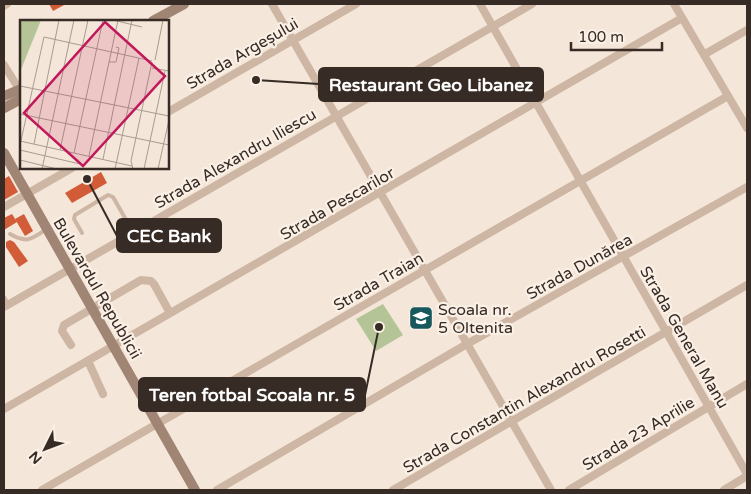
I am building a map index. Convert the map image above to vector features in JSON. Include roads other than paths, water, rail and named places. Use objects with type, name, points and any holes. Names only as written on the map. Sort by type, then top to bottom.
[{"type":"street","points":[[155,20],[184,4]]},
{"type":"street","points":[[272,4],[550,490]]},
{"type":"street","name":"Strada Argeșului","points":[[169,111],[356,4]]},
{"type":"street","name":"Strada General Manu","points":[[480,4],[747,475]]},
{"type":"street","name":"Strada Alexandru Iliescu","points":[[6,306],[532,4]]},
{"type":"street","points":[[674,4],[747,128]]},
{"type":"street","name":"Strada Pescarilor","points":[[4,409],[381,194],[682,18]]},
{"type":"street","points":[[705,54],[747,30]]},
{"type":"street","points":[[4,65],[20,92]]},
{"type":"street","points":[[4,96],[20,92]]},
{"type":"street","points":[[4,108],[20,92]]},
{"type":"street","name":"Strada Traian","points":[[42,490],[728,96]]},
{"type":"street","name":"Bulevardul Republicii","points":[[4,153],[195,490]]},
{"type":"street","points":[[4,207],[70,169]]},
{"type":"street","name":"Strada Dunărea","points":[[217,490],[467,344],[747,187]]},
{"type":"street","points":[[71,345],[62,328],[92,309],[146,280],[154,284],[170,314]]},
{"type":"street","name":"Strada Constantin Alexandru Rosetti","points":[[393,490],[747,285]]},
{"type":"street","points":[[88,361],[103,394]]},
{"type":"street","name":"Strada 23 Aprilie","points":[[569,490],[747,384]]},
{"type":"street","points":[[724,490],[747,475]]},
{"type":"lane","points":[[82,233],[74,219],[75,215],[108,196],[113,197],[133,232]]},
{"type":"lane","points":[[10,234],[21,240],[29,240],[47,229]]},
{"type":"lane","points":[[4,297],[6,306]]},
{"type":"place","name":"Restaurant Geo Libanez","points":[[256,80]]},
{"type":"place","name":"CEC Bank","points":[[87,179]]},
{"type":"place","name":"Scoala nr. 5 Oltenita","points":[[421,318]]},
{"type":"place","name":"Teren fotbal Scoala nr. 5","points":[[379,327]]}]
